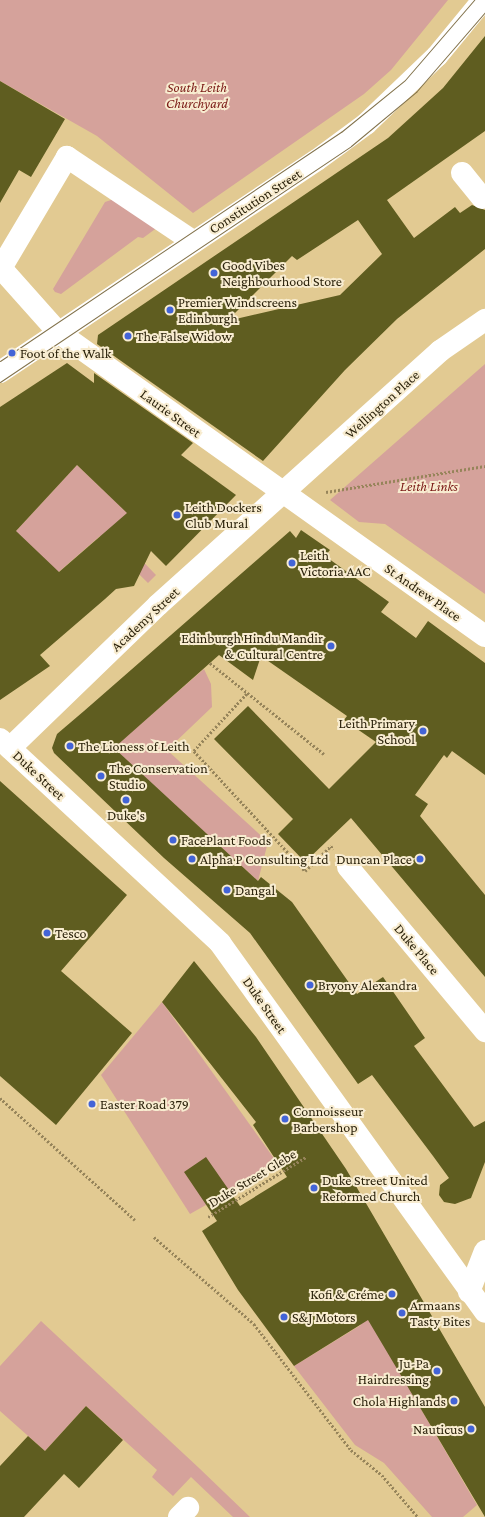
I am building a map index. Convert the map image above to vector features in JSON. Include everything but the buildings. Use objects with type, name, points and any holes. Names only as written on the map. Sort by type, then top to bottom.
[{"type":"street","name":"Constitution Street","points":[[0,372],[194,242],[366,124],[409,86],[483,0]]},
{"type":"street","name":"Laurie Street","points":[[194,242],[67,157],[1,268],[58,332],[286,495]]},
{"type":"street","points":[[462,173],[482,198]]},
{"type":"street","name":"Wellington Place","points":[[286,495],[440,351],[485,320]]},
{"type":"street","name":"St Andrew Place","points":[[286,495],[485,636]]},
{"type":"street","name":"Academy Street","points":[[5,743],[158,605],[286,495]]},
{"type":"street","name":"Duke Street","points":[[5,743],[220,943],[469,1292],[485,1312]]},
{"type":"street","name":"Duke Place","points":[[348,867],[485,1031]]},
{"type":"street","points":[[469,1292],[485,1251]]},
{"type":"path","points":[[286,495],[485,466]]},
{"type":"path","points":[[210,663],[324,754]]},
{"type":"path","points":[[248,694],[194,751],[305,871],[330,846],[348,867]]},
{"type":"path","points":[[0,1098],[135,1220]]},
{"type":"path","name":"Duke Street Glebe","points":[[208,1217],[306,1157]]},
{"type":"path","points":[[154,1237],[254,1324],[351,1450],[382,1475],[418,1517]]},
{"type":"green space","name":"South Leith Churchyard","points":[[0,0],[448,0],[391,70],[364,94],[193,213],[97,136],[0,81]]},
{"type":"green space","points":[[114,199],[158,227],[143,238],[138,237],[61,294],[55,292],[53,289],[105,202]]},
{"type":"green space","name":"Leith Links","points":[[485,364],[485,594],[385,524],[359,522],[330,500]]},
{"type":"green space","points":[[77,465],[141,526],[125,543],[156,575],[148,583],[100,536],[0,623],[0,587],[16,531]]},
{"type":"green space","points":[[204,669],[211,684],[212,707],[167,750],[268,842],[258,881],[113,748]]},
{"type":"green space","points":[[162,1002],[278,1164],[190,1214],[101,1075]]},
{"type":"green space","points":[[343,1296],[369,1320],[477,1505],[463,1517],[432,1517],[384,1463],[355,1445],[294,1366],[361,1325]]},
{"type":"green space","points":[[41,1321],[250,1517],[233,1517],[191,1477],[173,1496],[152,1477],[157,1470],[86,1406],[45,1451],[0,1411],[0,1366]]},
{"type":"tram line","points":[[0,361],[341,132],[405,80],[474,0]]},
{"type":"tram line","points":[[0,382],[351,146],[416,92],[485,12]]},
{"type":"place","name":"Good Vibes Neighbourhood Store","points":[[214,273]]},
{"type":"place","name":"Premier Windscreens Edinburgh","points":[[170,310]]},
{"type":"place","name":"The False Widow","points":[[128,336]]},
{"type":"place","name":"Foot of the Walk","points":[[12,353]]},
{"type":"place","name":"Leith Dockers Club Mural","points":[[177,515]]},
{"type":"place","name":"Leith Victoria AAC","points":[[292,563]]},
{"type":"place","name":"Edinburgh Hindu Mandir & Cultural Centre","points":[[331,646]]},
{"type":"place","name":"Leith Primary School","points":[[423,731]]},
{"type":"place","name":"The Lioness of Leith","points":[[70,746]]},
{"type":"place","name":"The Conservation Studio","points":[[101,776]]},
{"type":"place","name":"Duke's","points":[[126,800]]},
{"type":"place","name":"FacePlant Foods","points":[[173,840]]},
{"type":"place","name":"Alpha P Consulting Ltd","points":[[192,859]]},
{"type":"place","name":"Duncan Place","points":[[420,859]]},
{"type":"place","name":"Dangal","points":[[227,890]]},
{"type":"place","name":"Tesco","points":[[47,933]]},
{"type":"place","name":"Bryony Alexandra","points":[[310,985]]},
{"type":"place","name":"Easter Road 379","points":[[92,1104]]},
{"type":"place","name":"Connoisseur Barbershop","points":[[285,1119]]},
{"type":"place","name":"Duke Street United Reformed Church","points":[[314,1188]]},
{"type":"place","name":"Kofi & Créme","points":[[392,1294]]},
{"type":"place","name":"Armaans Tasty Bites","points":[[402,1313]]},
{"type":"place","name":"S&J Motors","points":[[284,1317]]},
{"type":"place","name":"Ju-Pa Hairdressing","points":[[437,1371]]},
{"type":"place","name":"Chola Highlands","points":[[454,1401]]},
{"type":"place","name":"Nauticus","points":[[471,1429]]}]
